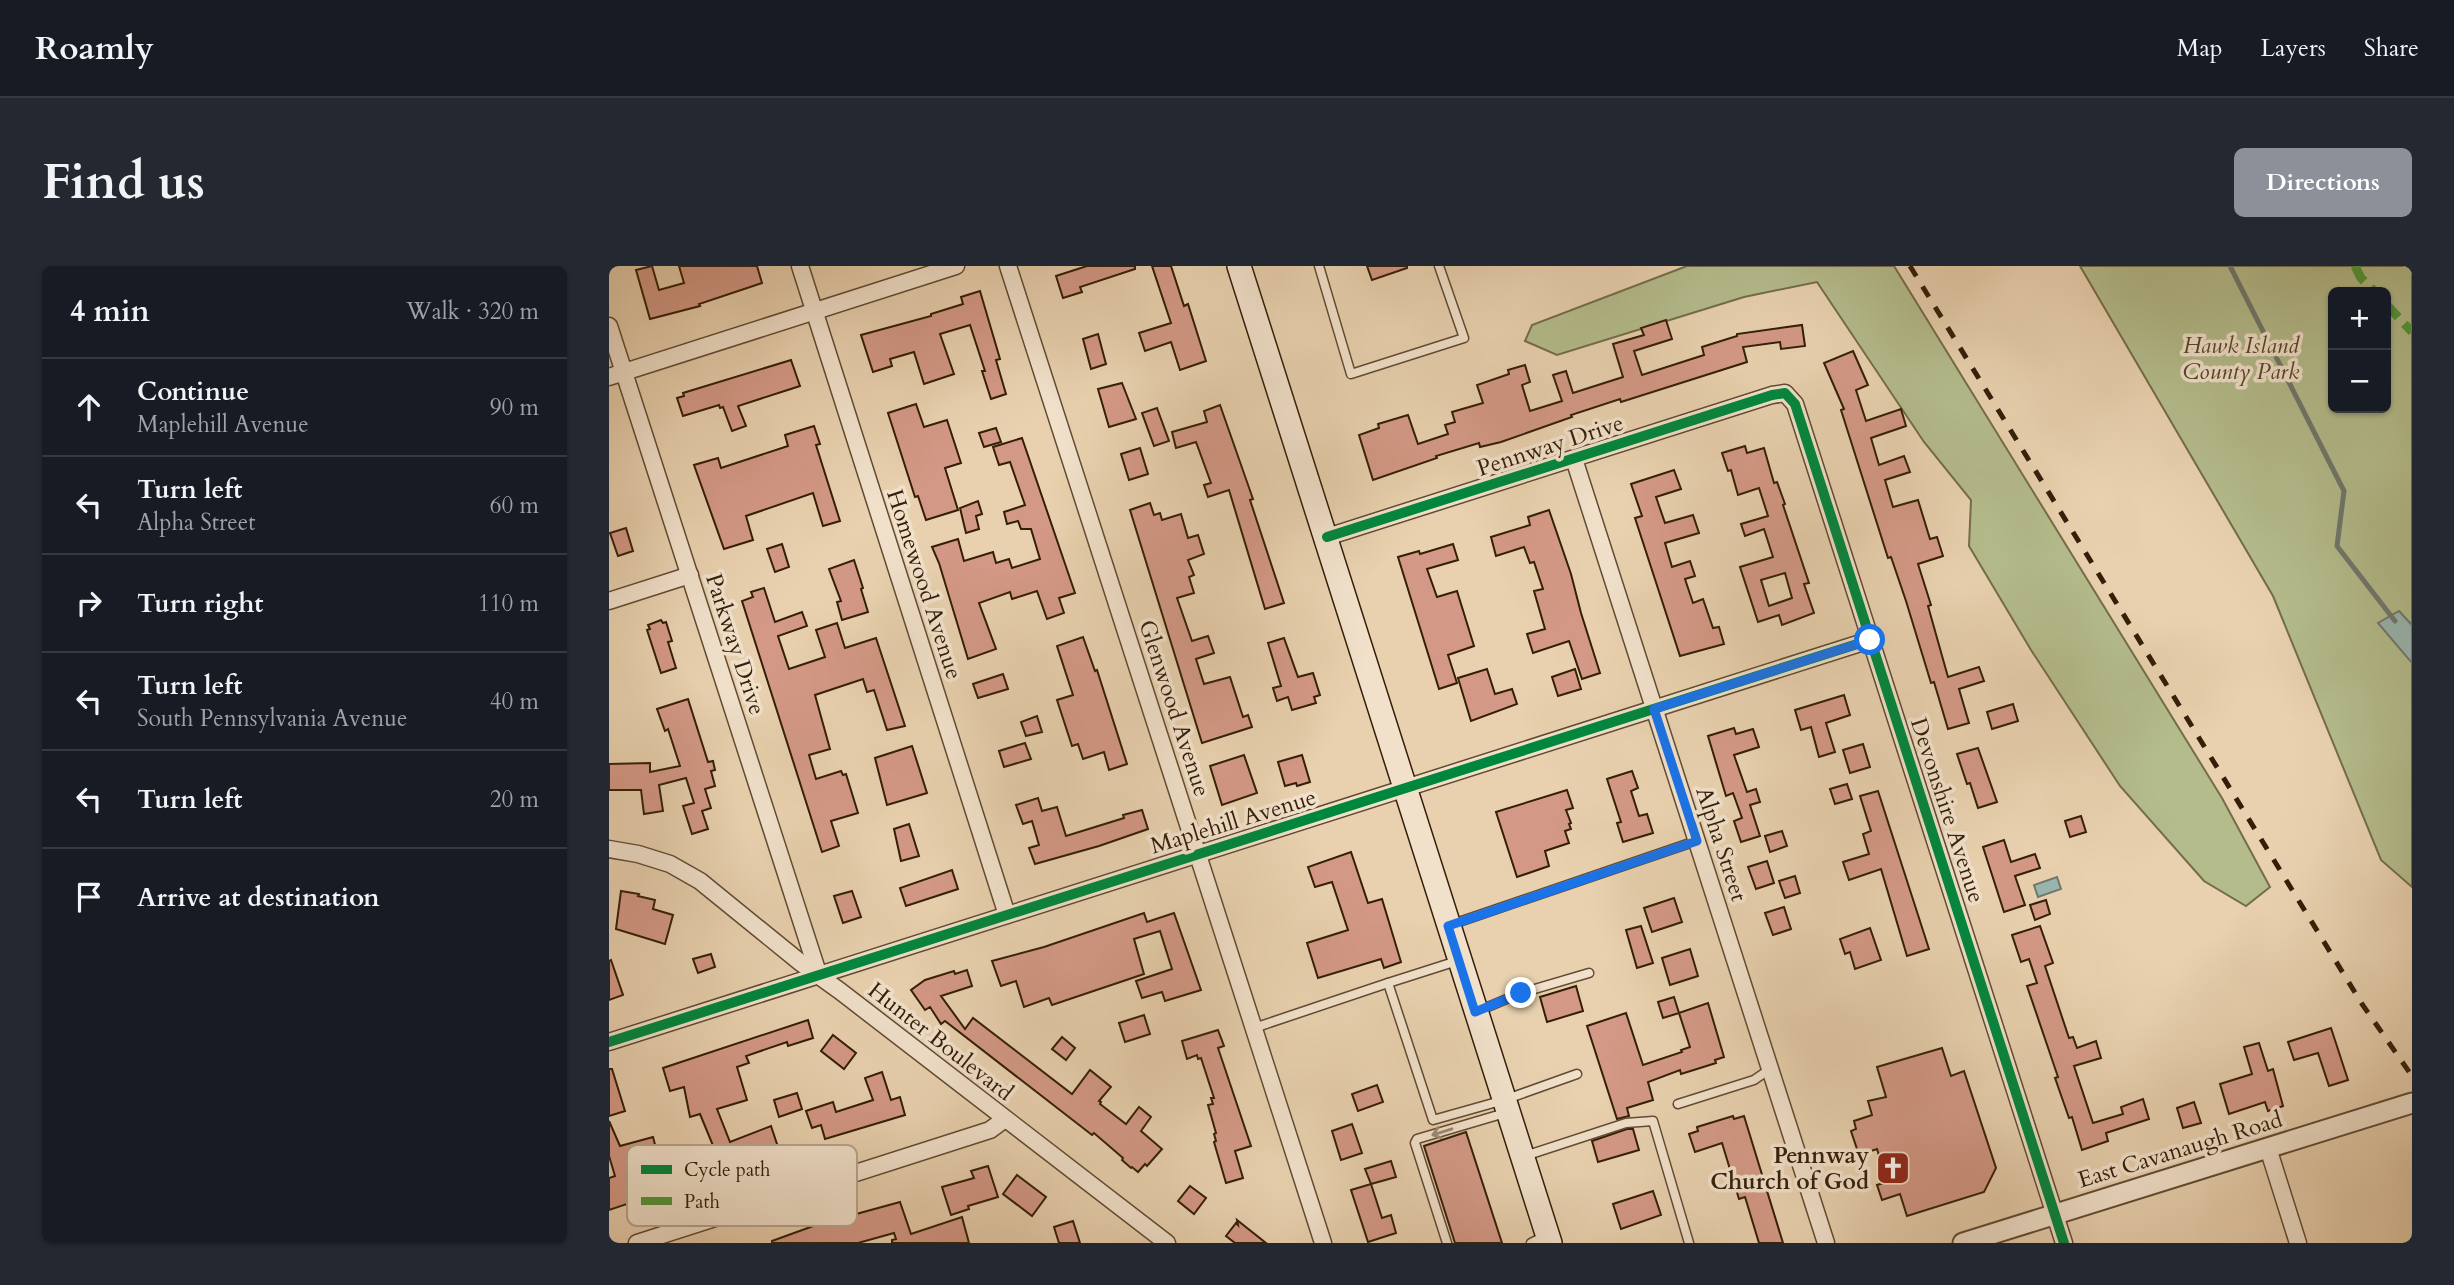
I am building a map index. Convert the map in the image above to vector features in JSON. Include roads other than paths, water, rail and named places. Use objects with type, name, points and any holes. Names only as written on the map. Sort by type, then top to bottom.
[{"type":"main road","points":[[1239,266],[1522,1156],[1543,1240]]},
{"type":"street","name":"Homewood Avenue","points":[[800,266],[1007,915]]},
{"type":"street","points":[[617,374],[956,266]]},
{"type":"street","name":"Glenwood Avenue","points":[[1008,266],[1323,1243]]},
{"type":"street","name":"Parkway Drive","points":[[609,326],[617,374],[690,575],[819,976]]},
{"type":"street","name":"Pennway Drive","points":[[1327,537],[1785,393]]},
{"type":"street","name":"Devonshire Avenue","points":[[1785,393],[1795,404],[2064,1243]]},
{"type":"street","name":"Alpha Street","points":[[1574,459],[1826,1243]]},
{"type":"street","points":[[609,601],[690,575]]},
{"type":"street","name":"Maplehill Avenue","points":[[609,1042],[1870,640]]},
{"type":"street","name":"Hunter Boulevard","points":[[609,849],[670,864],[700,881],[819,976],[1167,1243]]},
{"type":"street","name":"East Cavanaugh Road","points":[[1963,1243],[2412,1102]]},
{"type":"street","points":[[857,1173],[990,1130],[1005,1119]]},
{"type":"street","points":[[2268,1148],[2298,1243]]},
{"type":"street","points":[[637,1243],[690,1226]]},
{"type":"lane","points":[[1319,266],[1351,374],[1464,338],[1439,266]]},
{"type":"lane","points":[[1448,926],[1697,841]]},
{"type":"lane","points":[[1254,1028],[1459,961]]},
{"type":"lane","points":[[1475,1012],[1521,993],[1588,973]]},
{"type":"lane","points":[[1388,983],[1433,1120],[1506,1106]]},
{"type":"lane","points":[[1678,1104],[1754,1080],[1770,1069]]},
{"type":"lane","points":[[1447,1243],[1415,1143],[1417,1139],[1506,1106],[1577,1074]]},
{"type":"lane","points":[[1522,1156],[1626,1123],[1653,1121],[1689,1243]]},
{"type":"water","points":[[2399,611],[2412,625],[2412,663],[2378,623]]},
{"type":"water","points":[[2057,877],[2061,889],[2038,897],[2034,885]]},
{"type":"waterway","points":[[2230,266],[2344,491],[2337,546],[2395,621]]},
{"type":"railway","points":[[1910,266],[2362,1004],[2412,1076]]},
{"type":"place","name":"Pennway Church of God","points":[[1893,1168]]},
{"type":"park label","name":"Hawk Island County Park","points":[[2241,358]]}]
